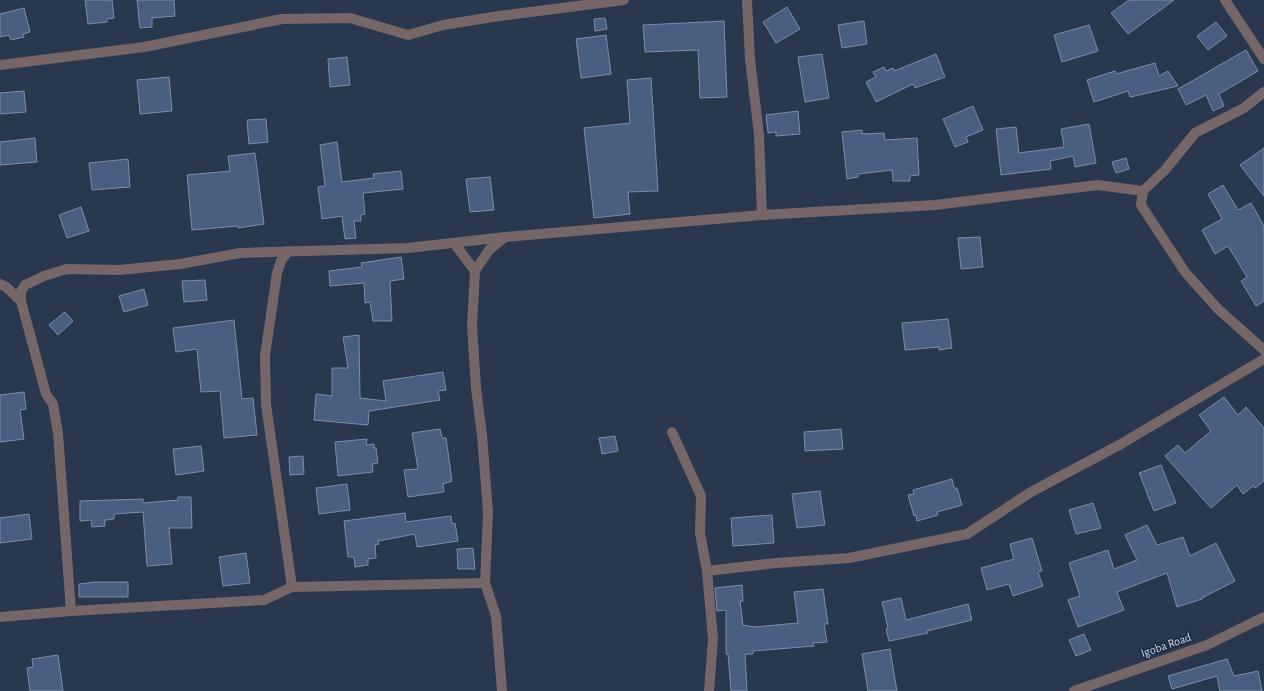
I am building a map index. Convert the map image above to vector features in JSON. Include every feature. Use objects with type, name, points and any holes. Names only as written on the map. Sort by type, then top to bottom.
[{"type":"street","points":[[0,65],[144,47],[282,19],[350,18],[408,35],[443,25],[499,16],[624,0]]},
{"type":"street","points":[[747,0],[750,59],[759,135],[762,215]]},
{"type":"street","points":[[1225,0],[1264,59]]},
{"type":"street","points":[[1264,92],[1244,108],[1195,133],[1165,170],[1143,191],[1141,205],[1185,272],[1218,309],[1264,350]]},
{"type":"street","points":[[71,611],[58,433],[53,404],[46,394],[21,300],[21,291],[25,286],[44,276],[67,269],[119,270],[167,266],[240,253],[288,250],[408,248],[505,237],[762,215],[935,205],[1098,185],[1143,191]]},
{"type":"street","points":[[502,691],[496,616],[486,583],[488,512],[482,435],[476,388],[472,326],[475,271],[489,250],[505,237]]},
{"type":"street","points":[[454,243],[475,271]]},
{"type":"street","points":[[288,250],[281,261],[278,274],[264,356],[266,404],[292,587]]},
{"type":"street","points":[[0,284],[6,287],[21,300]]},
{"type":"street","points":[[707,571],[776,563],[849,558],[967,534],[1031,492],[1121,444],[1264,359]]},
{"type":"street","points":[[672,432],[701,496],[700,533],[707,571],[713,639],[709,691]]},
{"type":"street","points":[[0,617],[71,611],[264,600],[292,587],[486,583]]},
{"type":"street","name":"Igoba Road","points":[[1074,691],[1207,645],[1264,617]]},
{"type":"building","points":[[85,0],[112,0],[114,18],[107,19],[107,22],[88,24]]},
{"type":"building","points":[[137,0],[174,0],[175,16],[152,18],[152,27],[140,28]]},
{"type":"building","points":[[1129,0],[1174,0],[1128,34],[1111,13]]},
{"type":"building","points":[[787,7],[800,29],[776,43],[763,22]]},
{"type":"building","points":[[24,8],[30,32],[23,34],[24,37],[11,40],[9,35],[0,37],[0,14]]},
{"type":"building","points":[[605,18],[607,29],[595,31],[594,19]]},
{"type":"building","points":[[724,21],[727,97],[700,98],[698,50],[645,52],[643,25]]},
{"type":"building","points":[[864,21],[867,44],[842,48],[838,25]]},
{"type":"building","points":[[1216,22],[1227,36],[1208,50],[1197,36]]},
{"type":"building","points":[[1089,25],[1098,51],[1062,62],[1054,35]]},
{"type":"building","points":[[606,35],[611,74],[581,78],[576,39]]},
{"type":"building","points":[[1246,50],[1258,71],[1219,94],[1224,106],[1213,111],[1206,95],[1186,105],[1178,89]]},
{"type":"building","points":[[822,54],[829,98],[805,102],[798,57]]},
{"type":"building","points":[[936,54],[945,77],[915,88],[913,84],[876,102],[866,82],[876,77],[873,72],[884,67],[886,71],[893,68],[894,71]]},
{"type":"building","points":[[347,57],[350,85],[330,87],[328,59]]},
{"type":"building","points":[[1155,63],[1159,76],[1168,71],[1178,86],[1130,97],[1128,91],[1094,102],[1087,80],[1115,71],[1116,74]]},
{"type":"building","points":[[169,77],[172,111],[140,114],[137,80]]},
{"type":"building","points":[[651,78],[658,191],[628,192],[630,214],[594,218],[584,128],[630,123],[627,80]]},
{"type":"building","points":[[24,91],[26,112],[0,114],[0,93]]},
{"type":"building","points":[[973,106],[983,130],[966,137],[968,142],[955,147],[943,119]]},
{"type":"building","points":[[798,111],[800,134],[776,136],[776,132],[768,133],[766,115]]},
{"type":"building","points":[[266,119],[268,142],[249,144],[247,120]]},
{"type":"building","points":[[1089,124],[1096,163],[1075,167],[1073,156],[1050,161],[1051,169],[1001,175],[996,129],[1016,127],[1019,153],[1064,147],[1061,129]]},
{"type":"building","points":[[862,130],[862,134],[884,133],[885,140],[917,138],[919,175],[910,176],[910,181],[893,181],[892,170],[858,174],[858,177],[847,179],[842,132]]},
{"type":"building","points":[[35,138],[37,162],[0,165],[0,142]]},
{"type":"building","points":[[337,142],[342,182],[374,178],[373,174],[401,171],[403,189],[363,193],[365,214],[361,215],[361,221],[354,221],[356,238],[345,239],[342,216],[322,219],[318,187],[325,186],[320,145]]},
{"type":"building","points":[[1264,148],[1264,196],[1240,165]]},
{"type":"building","points":[[255,153],[264,224],[238,228],[238,226],[192,230],[187,175],[230,171],[228,156]]},
{"type":"building","points":[[1126,158],[1129,169],[1116,173],[1112,162]]},
{"type":"building","points":[[128,159],[130,187],[92,190],[89,163]]},
{"type":"building","points":[[490,177],[494,210],[470,212],[466,179]]},
{"type":"building","points":[[1223,185],[1238,210],[1251,203],[1264,226],[1264,301],[1256,306],[1241,281],[1247,277],[1228,246],[1215,254],[1202,230],[1222,219],[1208,194]]},
{"type":"building","points":[[81,207],[89,231],[67,238],[59,215]]},
{"type":"building","points":[[980,237],[983,267],[961,269],[958,238]]},
{"type":"building","points":[[401,257],[404,279],[390,281],[392,321],[373,321],[370,302],[365,303],[364,283],[330,286],[329,271],[362,267],[361,263]]},
{"type":"building","points":[[205,280],[207,300],[184,302],[182,281]]},
{"type":"building","points":[[144,289],[148,305],[124,312],[119,296]]},
{"type":"building","points":[[65,312],[73,321],[58,335],[49,325]]},
{"type":"building","points":[[948,319],[952,348],[939,350],[939,347],[905,350],[902,323]]},
{"type":"building","points":[[234,320],[242,399],[253,398],[257,435],[224,438],[220,391],[201,392],[197,349],[176,352],[173,328]]},
{"type":"building","points":[[359,335],[360,398],[386,401],[383,381],[443,372],[446,390],[438,391],[440,400],[369,411],[368,425],[314,420],[316,394],[332,396],[332,368],[348,368],[343,337]]},
{"type":"building","points":[[24,392],[26,409],[20,410],[24,439],[0,442],[0,395]]},
{"type":"building","points":[[1224,397],[1238,415],[1246,407],[1264,428],[1264,481],[1255,488],[1253,486],[1243,494],[1237,485],[1211,508],[1165,456],[1178,445],[1185,453],[1211,431],[1199,415]]},
{"type":"building","points":[[440,429],[442,438],[446,438],[452,481],[443,484],[444,492],[408,497],[404,470],[418,469],[412,433]]},
{"type":"building","points":[[841,429],[843,449],[805,451],[804,432]]},
{"type":"building","points":[[615,436],[618,451],[602,454],[599,438]]},
{"type":"building","points":[[367,439],[366,445],[374,444],[374,448],[376,448],[378,463],[372,464],[373,472],[338,476],[335,442]]},
{"type":"building","points":[[201,446],[204,471],[176,475],[173,449]]},
{"type":"building","points":[[303,456],[304,474],[290,475],[289,457]]},
{"type":"building","points":[[1161,465],[1176,503],[1154,511],[1139,473]]},
{"type":"building","points":[[952,479],[954,488],[957,488],[962,505],[937,512],[938,515],[917,521],[908,495],[914,494],[913,490]]},
{"type":"building","points":[[347,484],[350,510],[319,514],[316,488]]},
{"type":"building","points":[[820,491],[825,525],[797,528],[792,494]]},
{"type":"building","points":[[178,497],[191,497],[192,528],[169,528],[172,564],[147,566],[143,512],[114,514],[114,519],[105,520],[105,526],[92,527],[91,520],[80,521],[80,501],[143,499],[143,503],[178,500]]},
{"type":"building","points":[[1093,503],[1101,528],[1076,534],[1069,510]]},
{"type":"building","points":[[405,513],[406,522],[451,516],[452,524],[455,523],[458,541],[417,547],[415,534],[378,541],[379,544],[375,545],[376,558],[368,559],[368,565],[355,567],[354,557],[348,557],[344,521]]},
{"type":"building","points":[[29,514],[32,539],[0,543],[0,518]]},
{"type":"building","points":[[772,515],[774,543],[733,546],[731,518]]},
{"type":"building","points":[[1147,525],[1157,545],[1183,537],[1190,556],[1216,543],[1235,581],[1202,599],[1177,607],[1167,573],[1117,592],[1124,610],[1078,627],[1068,600],[1080,596],[1069,563],[1108,550],[1114,569],[1137,560],[1125,535]]},
{"type":"building","points":[[1032,538],[1042,571],[1038,572],[1043,586],[1013,596],[1009,584],[987,590],[981,568],[1014,559],[1010,544]]},
{"type":"building","points":[[473,548],[475,569],[458,569],[457,549]]},
{"type":"building","points":[[246,553],[250,583],[223,586],[219,557]]},
{"type":"building","points":[[95,582],[128,582],[128,597],[79,597],[79,584]]},
{"type":"building","points":[[742,585],[743,601],[740,601],[743,625],[754,627],[798,623],[794,592],[823,589],[828,624],[824,624],[827,642],[813,643],[814,646],[753,651],[753,654],[745,654],[747,691],[731,691],[728,654],[726,654],[726,610],[717,611],[715,588]]},
{"type":"building","points":[[901,598],[906,620],[968,604],[972,620],[927,631],[928,633],[889,641],[886,629],[888,628],[882,602]]},
{"type":"building","points":[[1084,634],[1091,650],[1076,656],[1069,640]]},
{"type":"building","points":[[890,649],[897,691],[868,691],[862,654]]},
{"type":"building","points":[[58,655],[63,691],[30,691],[27,668],[33,667],[32,659]]},
{"type":"building","points":[[1227,659],[1234,676],[1258,671],[1262,691],[1220,691],[1217,676],[1172,689],[1168,676]]}]
